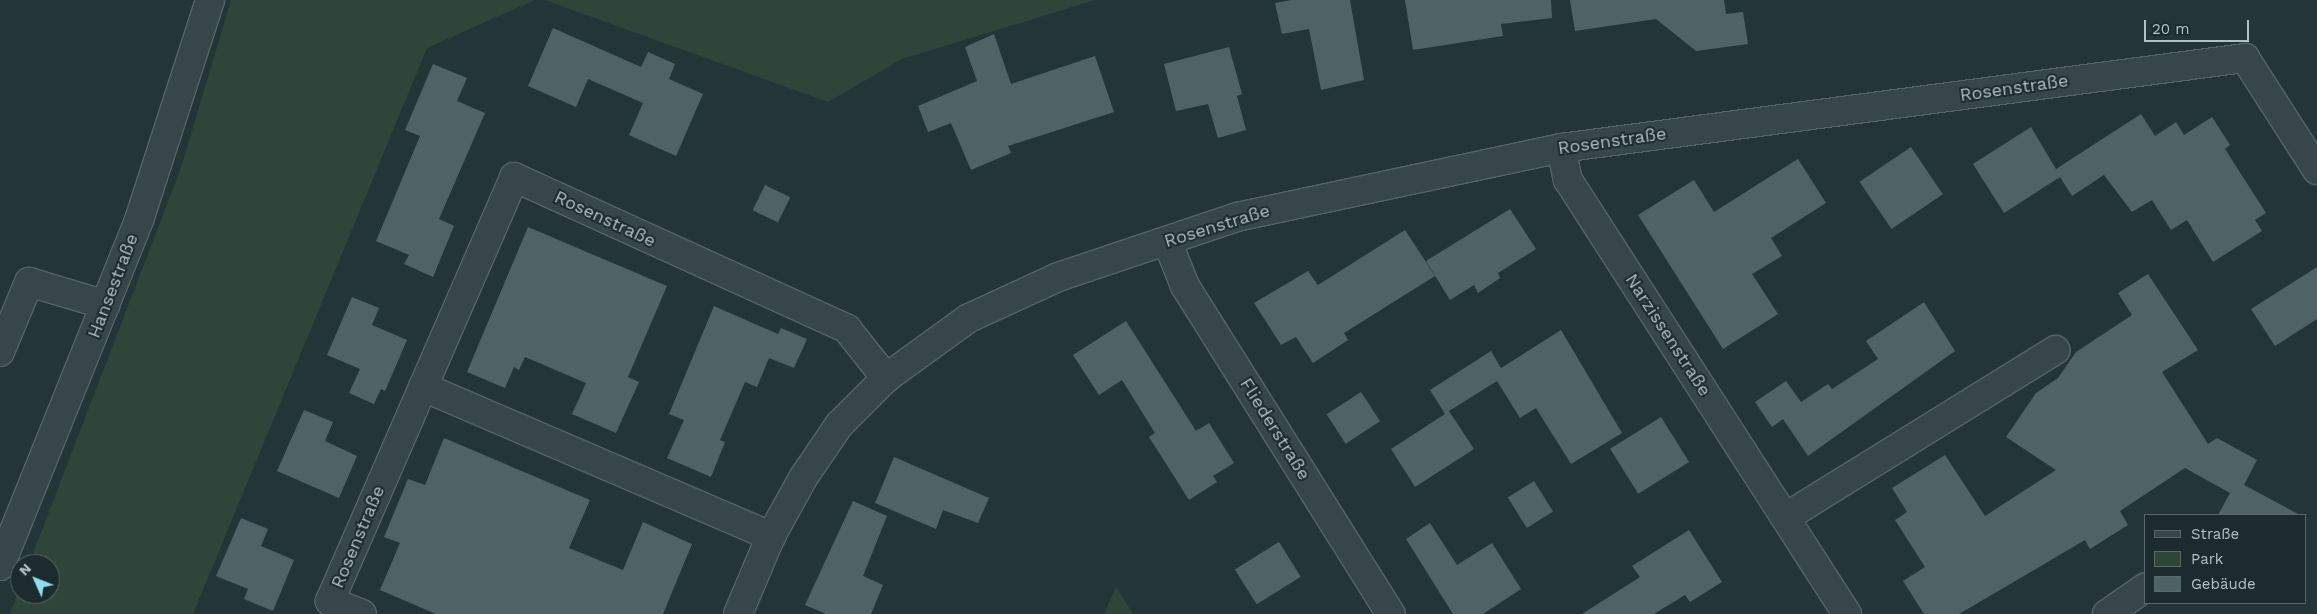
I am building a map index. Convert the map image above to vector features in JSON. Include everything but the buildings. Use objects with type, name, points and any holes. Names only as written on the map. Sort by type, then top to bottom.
[{"type":"street","name":"Hansestraße","points":[[0,566],[140,217],[210,0]]},
{"type":"street","name":"Rosenstraße","points":[[738,614],[771,536],[803,478],[839,425],[886,378],[969,318],[1058,277],[1237,217],[1560,148],[2245,58],[2317,170]]},
{"type":"street","name":"Narzissenstraße","points":[[1560,148],[1568,180],[1847,614]]},
{"type":"street","name":"Rosenstraße","points":[[362,614],[330,601],[514,177],[847,330],[886,378]]},
{"type":"street","name":"Fliederstraße","points":[[1167,241],[1185,286],[1391,614]]},
{"type":"street","points":[[0,352],[29,282],[106,305]]},
{"type":"street","points":[[1786,517],[2055,350]]},
{"type":"street","points":[[423,386],[771,536]]},
{"type":"street","points":[[2107,614],[2144,588]]},
{"type":"green space","points":[[231,0],[535,0],[427,48],[193,614],[10,614],[14,604],[60,604],[60,554],[33,554],[181,168]]},
{"type":"green space","points":[[545,0],[1095,0],[902,59],[828,102]]},
{"type":"green space","points":[[1116,587],[1133,614],[1104,614]]}]
